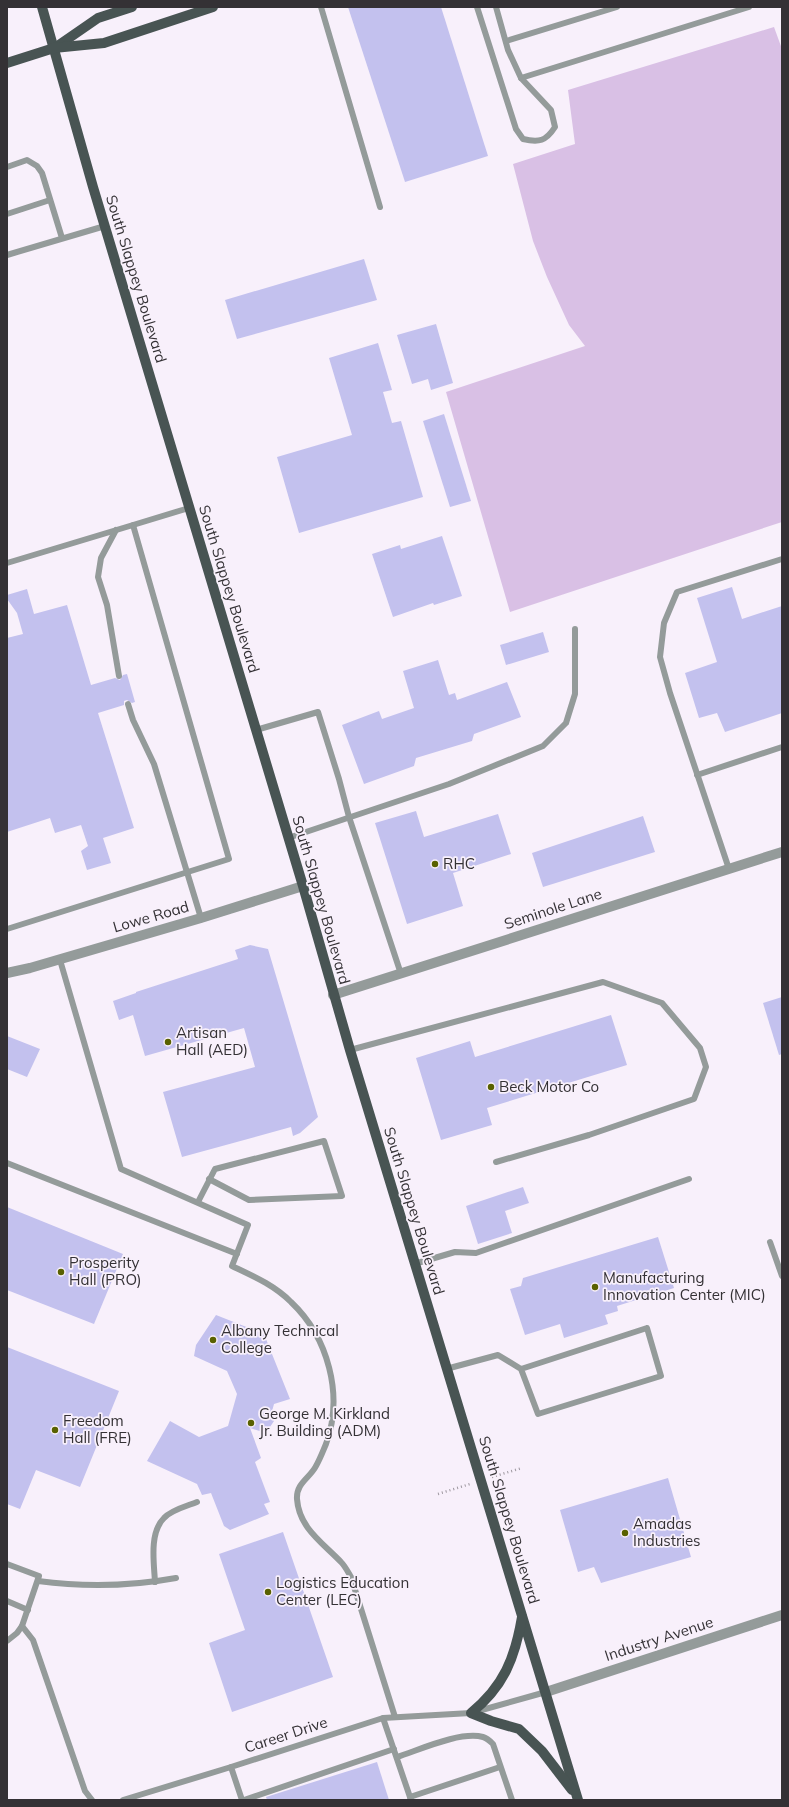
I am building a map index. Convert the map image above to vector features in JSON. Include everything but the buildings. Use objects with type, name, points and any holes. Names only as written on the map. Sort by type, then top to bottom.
[{"type":"main road","name":"South Slappey Boulevard","points":[[42,7],[105,226],[303,886],[350,1050],[577,1797]]},
{"type":"main road","points":[[54,48],[98,18],[132,7]]},
{"type":"main road","points":[[7,63],[54,48],[104,43],[213,7]]},
{"type":"main road","points":[[522,1615],[518,1641],[506,1672],[493,1692],[471,1713],[490,1721],[519,1729],[542,1751],[577,1797]]},
{"type":"street","name":"Seminole Lane","points":[[334,995],[782,852]]},
{"type":"street","name":"Lowe Road","points":[[7,973],[60,960],[303,886]]},
{"type":"street","name":"Industry Avenue","points":[[546,1692],[782,1615]]},
{"type":"lane","points":[[320,7],[380,207]]},
{"type":"lane","points":[[477,7],[516,128],[523,139],[535,142],[549,136],[556,127],[551,110],[521,78],[506,41],[496,7]]},
{"type":"lane","points":[[506,41],[617,7]]},
{"type":"lane","points":[[521,78],[749,7]]},
{"type":"lane","points":[[7,167],[27,160],[37,166],[42,173],[62,238]]},
{"type":"lane","points":[[7,214],[50,200]]},
{"type":"lane","points":[[7,255],[105,226]]},
{"type":"lane","points":[[7,563],[189,508]]},
{"type":"lane","points":[[7,929],[229,859],[133,525]]},
{"type":"lane","points":[[116,530],[101,558],[98,577],[107,605],[119,676]]},
{"type":"lane","points":[[729,869],[670,693],[660,657],[664,623],[677,592],[782,559]]},
{"type":"lane","points":[[288,838],[449,784],[543,746],[566,723],[575,694],[575,629]]},
{"type":"lane","points":[[128,704],[133,720],[154,764],[186,873],[201,918]]},
{"type":"lane","points":[[256,730],[318,712],[349,817],[401,974]]},
{"type":"lane","points":[[697,775],[782,747]]},
{"type":"lane","points":[[60,960],[121,1169],[248,1225],[232,1266],[269,1284],[292,1302],[320,1342],[329,1362],[333,1391],[332,1421],[326,1443],[316,1467],[299,1485],[297,1498],[305,1525],[342,1563],[351,1577],[395,1717]]},
{"type":"lane","points":[[350,1050],[603,982],[662,1003],[700,1048],[706,1067],[694,1099],[589,1135],[496,1162]]},
{"type":"lane","points":[[198,1202],[214,1169],[324,1141],[342,1196],[249,1200],[209,1180]]},
{"type":"lane","points":[[7,1163],[237,1254]]},
{"type":"lane","points":[[414,1264],[455,1252],[476,1253],[689,1179]]},
{"type":"lane","points":[[770,1242],[782,1276]]},
{"type":"lane","points":[[446,1369],[498,1355],[521,1369],[538,1414],[661,1376],[647,1328],[521,1369]]},
{"type":"lane","points":[[155,1582],[154,1550],[159,1524],[164,1518],[172,1513],[197,1502]]},
{"type":"lane","points":[[7,1564],[39,1576],[22,1626],[16,1634],[7,1641]]},
{"type":"lane","points":[[38,1581],[63,1585],[155,1582],[176,1578]]},
{"type":"lane","points":[[7,1601],[28,1610]]},
{"type":"lane","points":[[22,1626],[33,1640],[85,1791],[92,1800]]},
{"type":"lane","name":"Career Drive","points":[[243,1800],[231,1767],[383,1718],[471,1713],[546,1692]]},
{"type":"lane","points":[[383,1718],[410,1798],[500,1767]]},
{"type":"lane","points":[[397,1757],[460,1737],[481,1737],[488,1739],[493,1744],[512,1800]]},
{"type":"lane","points":[[243,1800],[394,1749]]},
{"type":"lane","points":[[124,1800],[231,1767]]},
{"type":"path","points":[[506,1473],[522,1468]]},
{"type":"path","points":[[438,1494],[456,1488]]},
{"type":"shaded area","points":[[774,27],[782,49],[782,522],[510,612],[446,392],[585,346],[569,325],[547,277],[533,241],[513,164],[575,144],[568,90]]},
{"type":"place","name":"RHC","points":[[435,864]]},
{"type":"place","name":"Artisan Hall (AED)","points":[[168,1042]]},
{"type":"place","name":"Beck Motor Co","points":[[491,1087]]},
{"type":"place","name":"Prosperity Hall (PRO)","points":[[61,1272]]},
{"type":"place","name":"Manufacturing Innovation Center (MIC)","points":[[595,1287]]},
{"type":"place","name":"Albany Technical College","points":[[213,1340]]},
{"type":"place","name":"George M. Kirkland Jr. Building (ADM)","points":[[251,1423]]},
{"type":"place","name":"Freedom Hall (FRE)","points":[[55,1430]]},
{"type":"place","name":"Amadas Industries","points":[[625,1533]]},
{"type":"place","name":"Logistics Education Center (LEC)","points":[[268,1592]]}]
